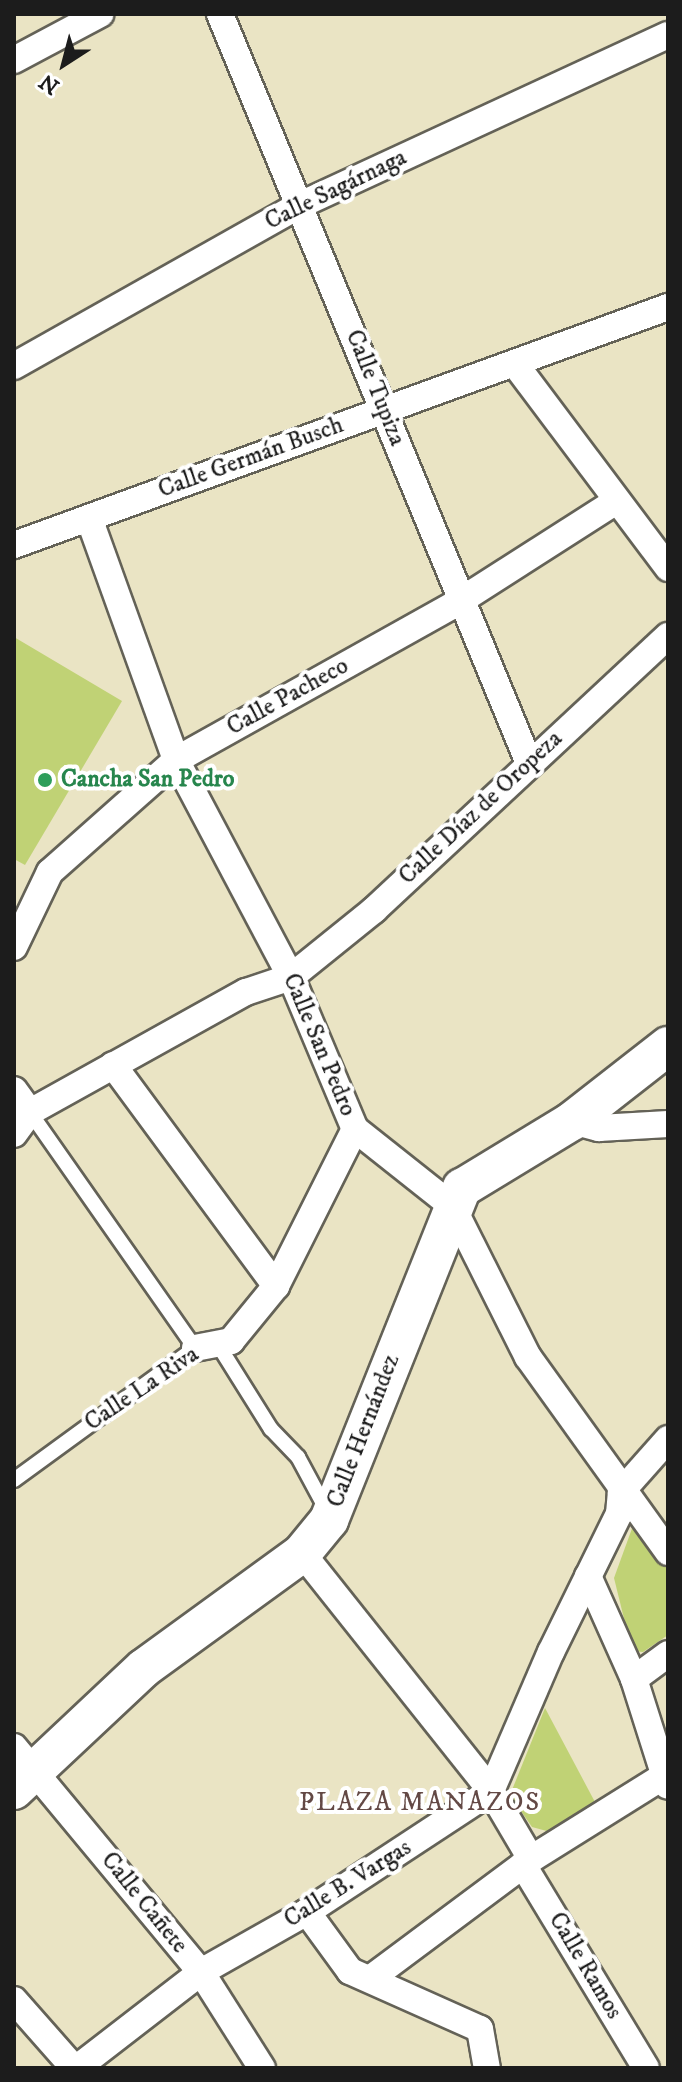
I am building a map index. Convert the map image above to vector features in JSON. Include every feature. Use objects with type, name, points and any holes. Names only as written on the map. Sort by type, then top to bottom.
[{"type":"main road","name":"Calle Hernández","points":[[21,1769],[144,1668],[302,1553],[329,1520],[452,1206],[462,1188],[572,1121],[668,1046]]},
{"type":"street","points":[[14,60],[100,14]]},
{"type":"street","name":"Calle Tupiza","points":[[220,14],[529,763]]},
{"type":"street","name":"Calle Sagárnaga","points":[[14,366],[300,205],[668,35]]},
{"type":"street","name":"Calle Germán Busch","points":[[14,545],[668,307]]},
{"type":"street","points":[[515,364],[615,502],[668,568]]},
{"type":"street","name":"Calle Pacheco","points":[[14,947],[50,872],[176,760],[460,601],[615,502]]},
{"type":"street","name":"Calle San Pedro","points":[[89,518],[176,760],[291,977],[355,1129],[452,1206],[528,1357],[621,1492],[668,1552]]},
{"type":"street","name":"Calle Díaz de Oropeza","points":[[291,977],[374,910],[668,636]]},
{"type":"street","points":[[14,1134],[30,1112],[246,992],[291,977]]},
{"type":"street","points":[[113,1065],[276,1286]]},
{"type":"street","points":[[14,1090],[30,1112]]},
{"type":"street","points":[[572,1121],[599,1128],[668,1124]]},
{"type":"street","name":"Calle La Riva","points":[[206,1346],[231,1341],[276,1286],[355,1129]]},
{"type":"street","points":[[491,1791],[619,1514],[621,1492],[668,1439]]},
{"type":"street","name":"Calle Ramos","points":[[302,1553],[491,1791],[527,1862],[646,2068]]},
{"type":"street","points":[[370,1979],[527,1862],[665,1782],[634,1679],[588,1576]]},
{"type":"street","points":[[634,1679],[668,1654]]},
{"type":"street","name":"Calle Cañete","points":[[21,1769],[201,1972],[262,2068]]},
{"type":"street","name":"Calle B. Vargas","points":[[75,2068],[201,1972],[307,1912],[491,1791]]},
{"type":"street","points":[[307,1912],[350,1971],[419,2006],[480,2029],[487,2068]]},
{"type":"street","points":[[14,2000],[75,2068]]},
{"type":"lane","points":[[30,1112],[206,1346],[271,1429],[298,1457],[322,1497],[329,1520]]},
{"type":"lane","name":"Calle La Riva","points":[[14,1480],[206,1346]]},
{"type":"green space","name":"Cancha San Pedro","points":[[14,637],[122,701],[25,865],[14,859]]},
{"type":"green space","points":[[634,1523],[668,1553],[668,1635],[643,1652],[632,1651],[614,1578]]},
{"type":"green space","points":[[545,1708],[596,1804],[554,1833],[532,1827],[510,1795]]},
{"type":"place","name":"Cancha San Pedro","points":[[45,780]]},
{"type":"district","name":"PLAZA MANAZOS","points":[[420,1803]]}]
